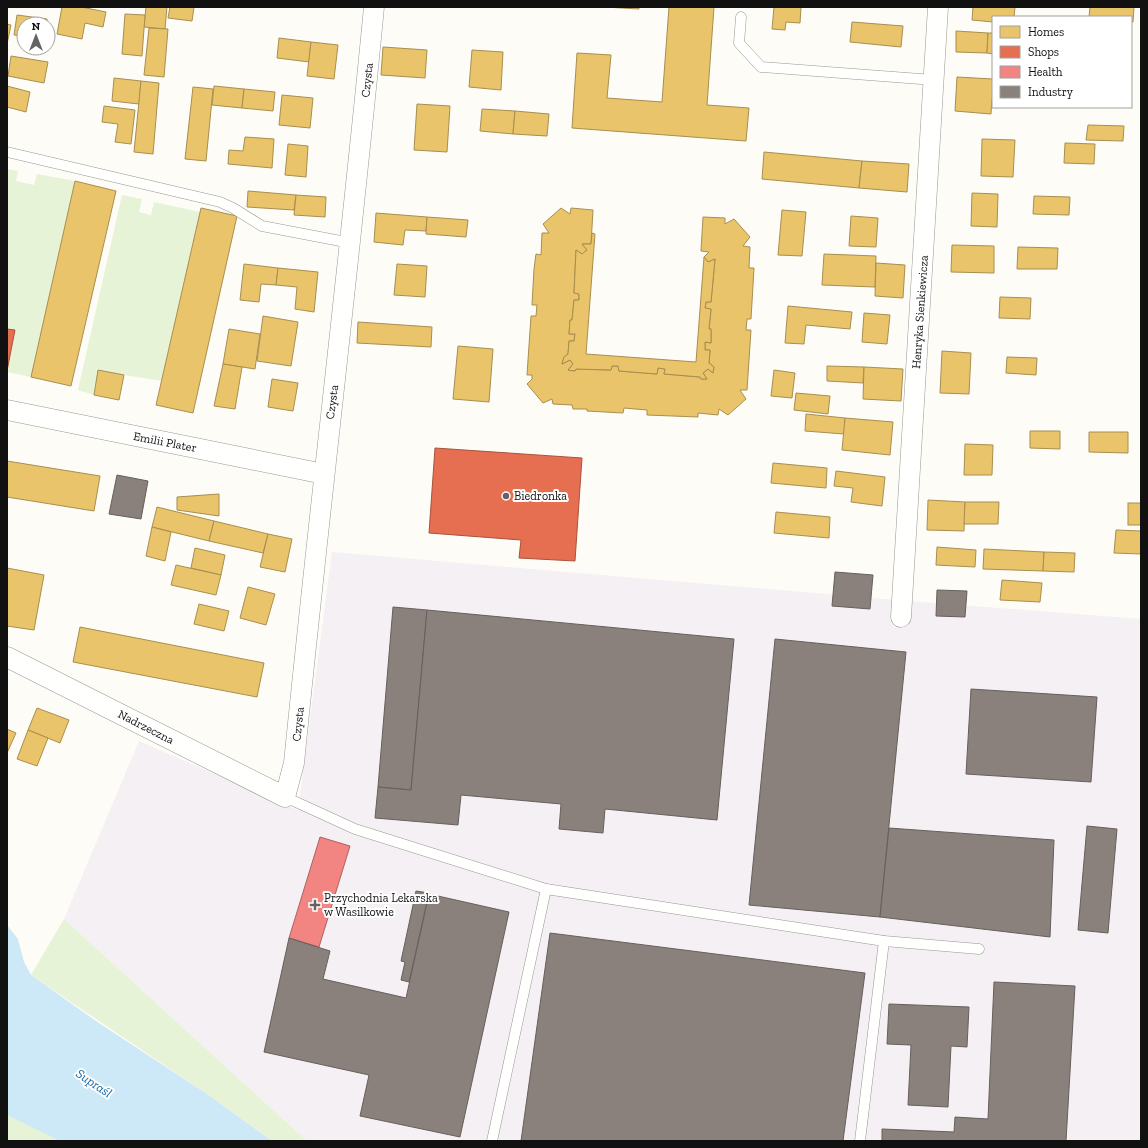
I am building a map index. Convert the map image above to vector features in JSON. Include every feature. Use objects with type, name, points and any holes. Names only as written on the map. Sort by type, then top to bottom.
[{"type":"street","name":"Czysta","points":[[286,797],[294,763],[324,474],[351,243],[374,7]]},
{"type":"street","name":"Henryka Sienkiewicza","points":[[901,617],[938,7]]},
{"type":"street","name":"Emilii Plater","points":[[7,410],[324,474]]},
{"type":"street","name":"Nadrzeczna","points":[[7,657],[286,797]]},
{"type":"lane","points":[[741,17],[739,44],[761,67],[934,80]]},
{"type":"lane","points":[[7,152],[220,202],[233,208],[262,226],[351,243]]},
{"type":"lane","points":[[286,797],[355,829],[546,889],[884,941],[979,949]]},
{"type":"lane","points":[[492,1141],[546,889]]},
{"type":"lane","points":[[860,1141],[884,941]]},
{"type":"shaded area","points":[[332,552],[908,601],[1141,619],[1141,1141],[307,1141],[64,919],[139,741],[298,810]]},
{"type":"green space","points":[[7,169],[18,171],[16,181],[34,185],[37,174],[75,181],[31,377],[7,372],[15,331],[7,329]]},
{"type":"green space","points":[[122,195],[142,199],[139,212],[151,215],[154,202],[200,212],[162,381],[99,371],[94,395],[78,390]]},
{"type":"green space","points":[[64,919],[307,1141],[272,1141],[207,1094],[31,975]]},
{"type":"green space","points":[[7,1084],[106,1141],[7,1141]]},
{"type":"water","name":"Supraśl","points":[[7,925],[18,939],[24,962],[31,975],[96,1021],[207,1094],[272,1141],[60,1141],[7,1115]]},
{"type":"building: Homes","points":[[62,7],[81,7],[106,12],[103,27],[85,23],[82,39],[57,34]]},
{"type":"building: Homes","points":[[146,7],[167,7],[165,29],[144,27]]},
{"type":"building: Homes","points":[[170,7],[194,7],[192,21],[168,18]]},
{"type":"building: Homes","points":[[605,7],[639,7],[639,9]]},
{"type":"building: Homes","points":[[669,7],[714,7],[707,105],[749,108],[746,141],[572,128],[577,53],[611,55],[607,98],[662,102]]},
{"type":"building: Homes","points":[[774,7],[801,7],[800,23],[786,22],[785,30],[772,29]]},
{"type":"building: Homes","points":[[973,7],[1015,7],[1014,16],[992,16],[992,22],[972,20]]},
{"type":"building: Homes","points":[[1090,7],[1134,7],[1133,22],[1132,16],[1089,16]]},
{"type":"building: Homes","points":[[125,14],[145,15],[142,56],[122,54]]},
{"type":"building: Homes","points":[[16,22],[16,35],[14,35]]},
{"type":"building: Homes","points":[[852,22],[903,26],[901,47],[850,42]]},
{"type":"building: Homes","points":[[7,24],[11,25],[7,44]]},
{"type":"building: Homes","points":[[149,28],[168,29],[164,77],[144,75]]},
{"type":"building: Homes","points":[[956,31],[988,33],[987,53],[956,52]]},
{"type":"building: Homes","points":[[988,33],[992,33],[992,54],[987,53]]},
{"type":"building: Homes","points":[[279,38],[311,42],[309,62],[277,58]]},
{"type":"building: Homes","points":[[311,42],[338,45],[334,79],[307,76]]},
{"type":"building: Homes","points":[[383,47],[427,50],[425,78],[381,75]]},
{"type":"building: Homes","points":[[472,50],[503,52],[501,90],[469,87]]},
{"type":"building: Homes","points":[[11,56],[48,62],[44,83],[8,76]]},
{"type":"building: Homes","points":[[957,77],[992,79],[991,114],[955,111]]},
{"type":"building: Homes","points":[[114,78],[141,81],[139,104],[112,101]]},
{"type":"building: Homes","points":[[141,81],[159,83],[153,154],[134,152]]},
{"type":"building: Homes","points":[[7,86],[30,92],[26,112],[7,107]]},
{"type":"building: Homes","points":[[214,86],[244,89],[242,108],[212,105]]},
{"type":"building: Homes","points":[[193,87],[213,89],[206,161],[185,159]]},
{"type":"building: Homes","points":[[244,89],[275,92],[273,111],[242,108]]},
{"type":"building: Homes","points":[[282,95],[313,98],[310,128],[279,125]]},
{"type":"building: Homes","points":[[417,104],[450,106],[447,152],[414,150]]},
{"type":"building: Homes","points":[[104,106],[135,110],[131,144],[115,142],[118,124],[102,122]]},
{"type":"building: Homes","points":[[482,109],[515,111],[513,134],[480,131]]},
{"type":"building: Homes","points":[[515,111],[549,114],[547,136],[513,134]]},
{"type":"building: Homes","points":[[1088,125],[1124,126],[1123,141],[1086,140]]},
{"type":"building: Homes","points":[[245,137],[274,139],[272,168],[228,164],[229,150],[243,151]]},
{"type":"building: Homes","points":[[982,139],[1015,140],[1013,177],[981,176]]},
{"type":"building: Homes","points":[[1065,143],[1095,144],[1094,164],[1064,163]]},
{"type":"building: Homes","points":[[288,144],[308,146],[306,177],[285,175]]},
{"type":"building: Homes","points":[[764,152],[862,161],[859,188],[762,179]]},
{"type":"building: Homes","points":[[862,161],[909,164],[907,192],[859,188]]},
{"type":"building: Homes","points":[[75,181],[116,191],[71,386],[31,377]]},
{"type":"building: Homes","points":[[248,191],[296,195],[294,210],[247,207]]},
{"type":"building: Homes","points":[[972,193],[998,194],[997,227],[971,226]]},
{"type":"building: Homes","points":[[296,195],[326,197],[325,217],[294,215]]},
{"type":"building: Homes","points":[[1034,196],[1070,197],[1069,215],[1033,214]]},
{"type":"building: Homes","points":[[201,208],[237,216],[193,413],[156,405]]},
{"type":"building: Homes","points":[[561,208],[570,214],[571,208],[593,210],[591,244],[582,244],[587,250],[582,254],[576,250],[574,293],[579,294],[579,300],[574,300],[569,334],[575,334],[574,341],[569,341],[568,354],[564,357],[562,364],[570,360],[573,364],[568,370],[611,370],[612,366],[618,366],[619,371],[657,374],[658,368],[665,369],[664,374],[707,379],[703,373],[708,369],[713,373],[714,367],[709,363],[710,350],[705,350],[705,342],[711,343],[711,329],[709,329],[711,309],[705,308],[706,302],[711,302],[715,259],[708,262],[704,257],[709,252],[701,251],[703,217],[725,218],[725,224],[734,219],[750,237],[743,246],[750,247],[749,268],[754,268],[751,319],[747,319],[746,330],[751,330],[747,390],[740,390],[746,399],[728,415],[719,409],[718,415],[698,413],[698,417],[647,415],[647,410],[624,408],[623,413],[573,409],[572,405],[553,404],[552,399],[543,403],[527,384],[532,379],[532,375],[527,375],[531,316],[536,316],[537,305],[532,305],[536,254],[541,255],[542,233],[549,233],[543,224]]},
{"type":"building: Homes","points":[[782,210],[806,212],[802,256],[778,255]]},
{"type":"building: Homes","points":[[376,213],[427,217],[426,231],[405,230],[403,245],[374,242]]},
{"type":"building: Homes","points":[[851,216],[878,218],[876,247],[849,246]]},
{"type":"building: Homes","points":[[427,217],[468,220],[466,237],[426,234]]},
{"type":"building: Homes","points":[[592,233],[595,234],[586,354],[696,362],[704,257],[708,262],[715,259],[711,302],[706,302],[705,308],[711,309],[709,329],[711,329],[711,343],[705,342],[705,350],[710,350],[709,363],[714,367],[713,373],[708,369],[703,373],[707,379],[664,374],[665,369],[658,368],[657,374],[619,371],[618,366],[612,366],[611,370],[576,369],[575,371],[568,370],[573,364],[570,360],[562,364],[564,357],[568,354],[569,341],[574,341],[575,334],[569,334],[574,300],[579,300],[579,294],[574,293],[576,250],[582,254],[587,250],[582,244],[591,244]]},
{"type":"building: Homes","points":[[952,245],[994,246],[994,273],[951,272]]},
{"type":"building: Homes","points":[[1018,247],[1058,248],[1057,269],[1017,269]]},
{"type":"building: Homes","points":[[824,254],[876,256],[875,287],[822,285]]},
{"type":"building: Homes","points":[[876,263],[905,265],[903,298],[875,296]]},
{"type":"building: Homes","points":[[244,264],[278,268],[276,285],[261,284],[259,302],[240,300]]},
{"type":"building: Homes","points":[[397,264],[427,266],[425,297],[394,295]]},
{"type":"building: Homes","points":[[278,268],[318,272],[314,312],[295,309],[297,287],[276,285]]},
{"type":"building: Homes","points":[[1000,297],[1031,298],[1030,319],[999,318]]},
{"type":"building: Homes","points":[[788,306],[852,312],[850,329],[806,325],[804,344],[785,343]]},
{"type":"building: Homes","points":[[864,313],[890,315],[887,344],[862,342]]},
{"type":"building: Homes","points":[[263,316],[298,322],[291,366],[257,361]]},
{"type":"building: Homes","points":[[358,322],[432,327],[431,347],[357,343]]},
{"type":"building: Homes","points":[[229,329],[260,334],[255,369],[223,364]]},
{"type":"building: Homes","points":[[458,346],[493,349],[489,402],[453,399]]},
{"type":"building: Homes","points":[[942,351],[971,353],[969,394],[940,393]]},
{"type":"building: Homes","points":[[1007,357],[1037,358],[1036,375],[1006,373]]},
{"type":"building: Homes","points":[[223,364],[242,367],[235,409],[214,406]]},
{"type":"building: Homes","points":[[827,366],[864,367],[863,383],[827,381]]},
{"type":"building: Homes","points":[[864,367],[903,369],[901,401],[863,399]]},
{"type":"building: Homes","points":[[98,370],[124,375],[119,400],[94,395]]},
{"type":"building: Homes","points":[[774,370],[795,373],[792,398],[771,396]]},
{"type":"building: Homes","points":[[272,379],[298,383],[293,411],[268,407]]},
{"type":"building: Homes","points":[[796,393],[830,396],[828,414],[794,410]]},
{"type":"building: Homes","points":[[806,414],[845,418],[844,434],[805,431]]},
{"type":"building: Homes","points":[[845,418],[893,422],[890,455],[842,450]]},
{"type":"building: Homes","points":[[1030,431],[1060,431],[1060,449],[1030,448]]},
{"type":"building: Homes","points":[[1089,432],[1128,432],[1128,453],[1089,452]]},
{"type":"building: Homes","points":[[965,444],[993,445],[992,475],[964,475]]},
{"type":"building: Homes","points":[[7,461],[100,476],[94,511],[7,497]]},
{"type":"building: Homes","points":[[773,463],[827,468],[826,488],[771,483]]},
{"type":"building: Homes","points":[[836,471],[885,477],[882,506],[851,502],[853,488],[834,486]]},
{"type":"building: Homes","points":[[219,494],[219,516],[177,510],[177,497]]},
{"type":"building: Homes","points":[[928,500],[965,502],[964,531],[927,530]]},
{"type":"building: Homes","points":[[965,502],[999,502],[998,524],[964,524]]},
{"type":"building: Homes","points":[[1128,503],[1141,503],[1141,525],[1128,525]]},
{"type":"building: Homes","points":[[157,507],[214,521],[209,541],[152,527]]},
{"type":"building: Homes","points":[[776,512],[830,517],[829,538],[774,533]]},
{"type":"building: Homes","points":[[214,521],[268,534],[263,553],[209,541]]},
{"type":"building: Homes","points":[[152,527],[171,532],[165,561],[146,556]]},
{"type":"building: Homes","points":[[1116,530],[1141,531],[1141,554],[1114,553]]},
{"type":"building: Homes","points":[[268,534],[292,539],[285,572],[260,567]]},
{"type":"building: Homes","points":[[937,547],[976,550],[975,567],[936,565]]},
{"type":"building: Homes","points":[[195,548],[225,555],[221,575],[191,568]]},
{"type":"building: Homes","points":[[984,549],[1044,552],[1043,571],[983,569]]},
{"type":"building: Homes","points":[[1044,552],[1075,553],[1074,572],[1043,571]]},
{"type":"building: Homes","points":[[176,565],[221,575],[216,595],[171,585]]},
{"type":"building: Homes","points":[[7,568],[44,575],[34,630],[7,626]]},
{"type":"building: Homes","points":[[1002,580],[1042,583],[1040,602],[1000,600]]},
{"type":"building: Homes","points":[[248,587],[275,594],[266,625],[240,618]]},
{"type":"building: Homes","points":[[199,604],[229,611],[224,631],[194,624]]},
{"type":"building: Homes","points":[[80,627],[264,663],[257,697],[73,662]]},
{"type":"building: Homes","points":[[37,708],[69,720],[60,743],[28,730]]},
{"type":"building: Homes","points":[[7,729],[16,733],[7,753]]},
{"type":"building: Homes","points":[[28,730],[48,738],[37,766],[17,759]]},
{"type":"building: Shops","points":[[7,329],[15,330],[7,371]]},
{"type":"building: Shops","name":"Biedronka","points":[[435,448],[582,458],[575,561],[519,558],[521,540],[429,533]]},
{"type":"building: Health","points":[[320,837],[350,846],[319,947],[289,938]]},
{"type":"building: Industry","points":[[117,475],[148,481],[141,519],[109,514]]},
{"type":"building: Industry","points":[[835,572],[873,575],[870,609],[832,606]]},
{"type":"building: Industry","points":[[937,590],[967,591],[965,617],[936,616]]},
{"type":"building: Industry","points":[[393,607],[427,610],[411,790],[378,787]]},
{"type":"building: Industry","points":[[427,610],[734,639],[717,820],[605,809],[603,833],[559,829],[561,804],[461,795],[458,825],[375,818],[378,787],[411,790]]},
{"type":"building: Industry","points":[[775,639],[906,652],[880,917],[749,905]]},
{"type":"building: Industry","points":[[971,689],[1097,697],[1091,782],[966,774]]},
{"type":"building: Industry","points":[[1087,826],[1117,829],[1108,933],[1078,930]]},
{"type":"building: Industry","points":[[889,828],[1054,840],[1050,937],[880,917]]},
{"type":"building: Industry","points":[[416,891],[429,893],[409,982],[401,980],[405,962],[401,961]]},
{"type":"building: Industry","points":[[429,894],[509,912],[460,1137],[360,1116],[369,1075],[264,1052],[289,938],[330,951],[323,979],[406,998]]},
{"type":"building: Industry","points":[[550,933],[865,973],[843,1141],[521,1141]]},
{"type":"building: Industry","points":[[994,982],[1075,986],[1066,1141],[882,1141],[882,1129],[954,1132],[955,1117],[988,1119]]},
{"type":"building: Industry","points":[[889,1004],[969,1007],[967,1047],[951,1046],[948,1107],[908,1105],[911,1045],[887,1044]]},
{"type":"place","name":"Biedronka","points":[[506,496]]},
{"type":"place","name":"Przychodnia Lekarska w Wasilkowie","points":[[315,905]]}]
